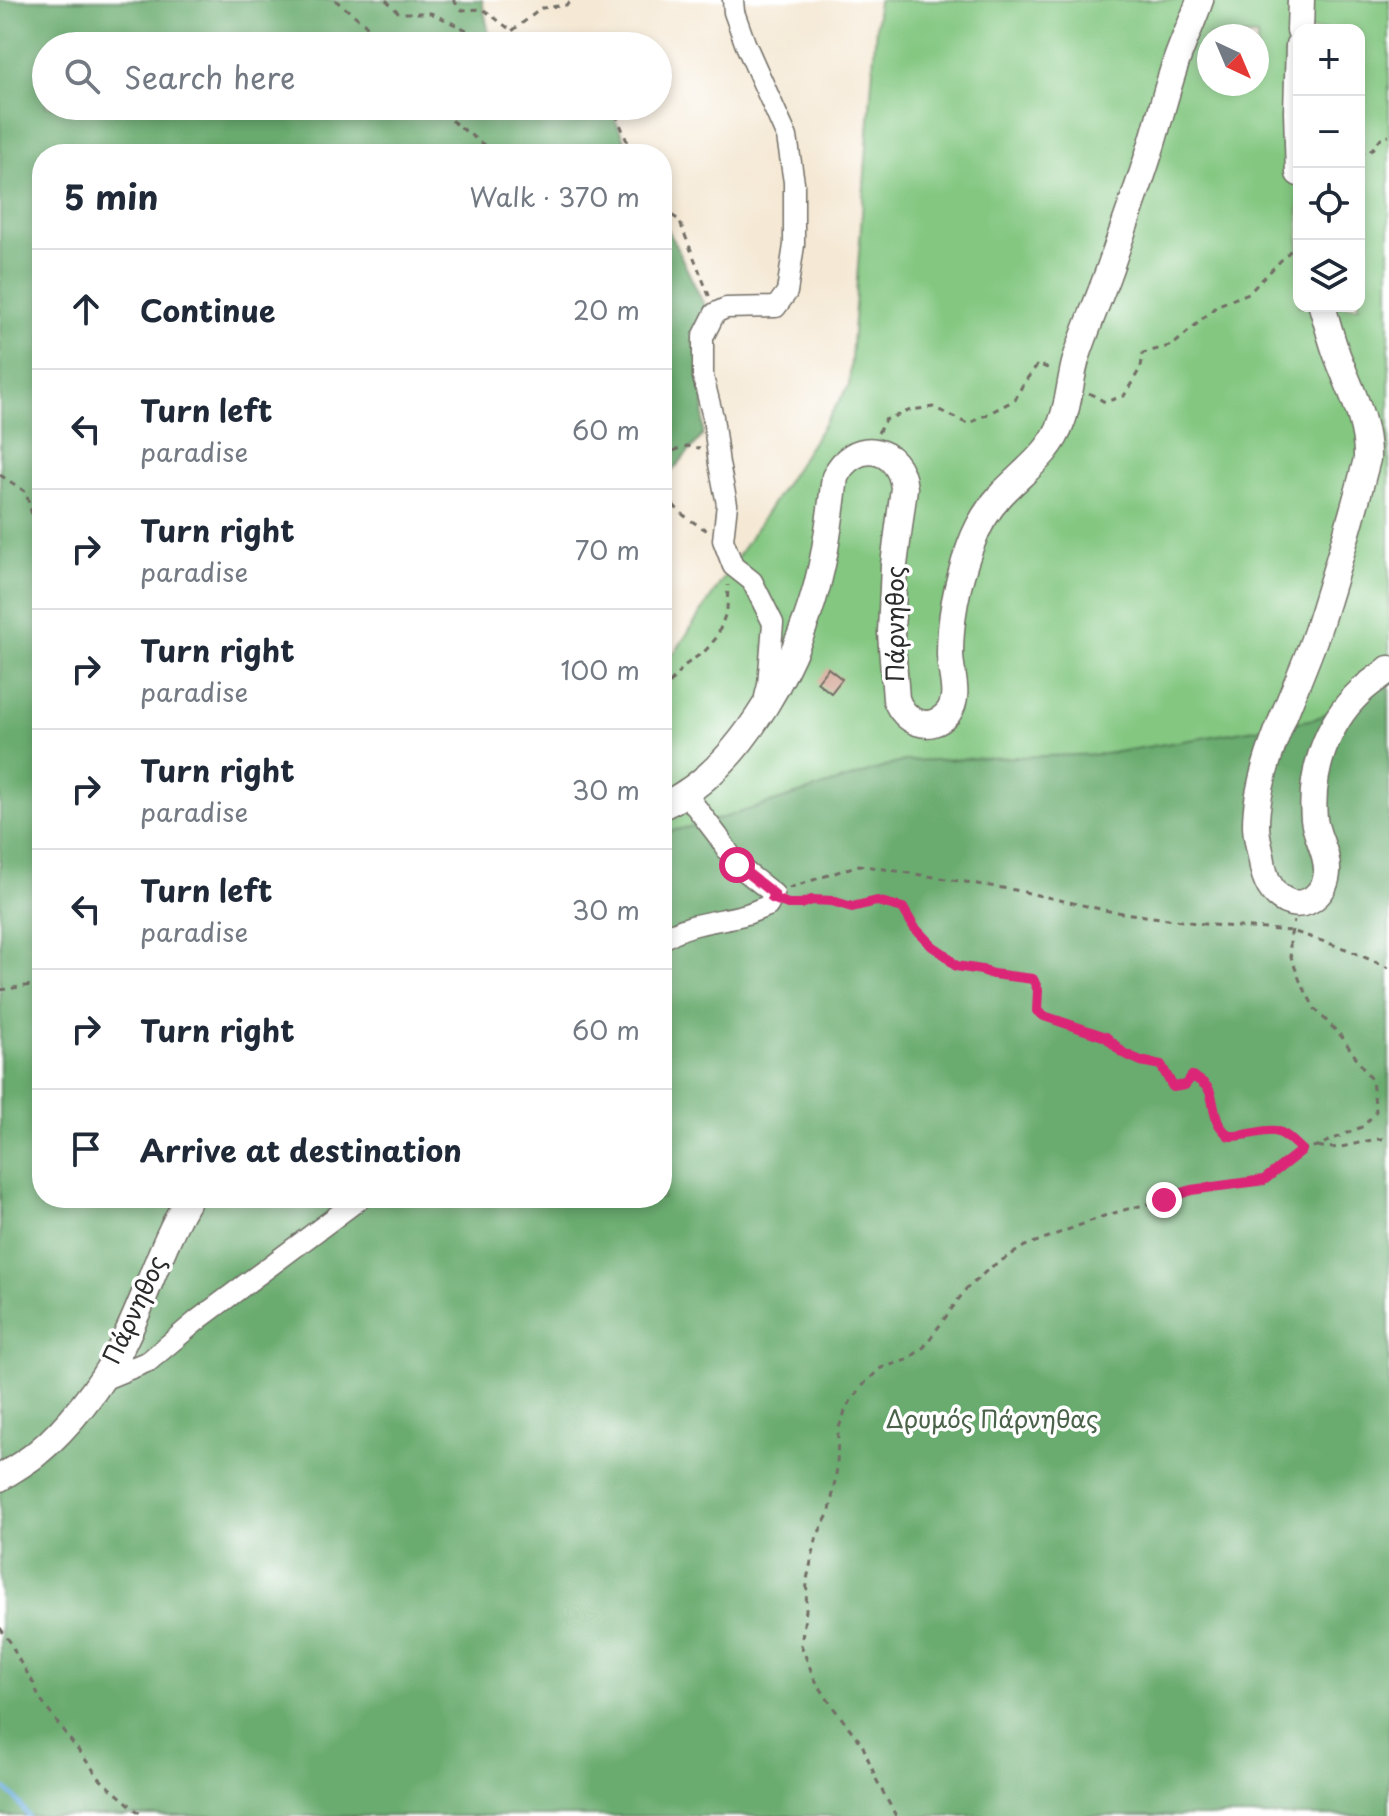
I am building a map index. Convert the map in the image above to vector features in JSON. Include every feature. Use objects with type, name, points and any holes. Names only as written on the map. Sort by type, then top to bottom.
[{"type":"main road","name":"Πάρνηθος","points":[[870,451],[891,458],[903,477],[891,633],[896,699],[905,716],[923,724],[932,723],[942,719],[954,703],[950,655],[953,617],[971,543],[992,505],[1050,446],[1063,420],[1077,355],[1103,289],[1175,65],[1200,0]]},
{"type":"main road","points":[[1300,24],[1301,0]]},
{"type":"main road","points":[[1297,96],[1299,168]]},
{"type":"main road","points":[[1324,312],[1363,422],[1367,459],[1320,624],[1267,763],[1260,796],[1256,825],[1263,870],[1267,882],[1280,898],[1296,904],[1303,903],[1320,894],[1326,883],[1326,859],[1317,837],[1313,804],[1321,754],[1347,706],[1361,690],[1389,669]]},
{"type":"main road","points":[[672,801],[686,794],[715,770],[739,743],[784,676],[821,570],[835,477],[848,458],[870,451]]},
{"type":"main road","name":"Πάρνηθος","points":[[0,1478],[37,1454],[75,1414],[100,1381],[120,1350],[184,1208]]},
{"type":"street","points":[[733,0],[745,43],[787,137],[794,182],[794,245],[787,292],[776,307],[726,308],[715,313],[703,337],[703,377],[727,504],[723,540],[733,566],[752,581],[773,623],[768,685],[760,712]]},
{"type":"street","points":[[672,934],[708,921],[743,915],[768,906],[773,896],[737,865],[686,794]]},
{"type":"street","points":[[100,1381],[149,1361],[199,1319],[347,1208]]},
{"type":"path","points":[[335,0],[372,32]]},
{"type":"path","points":[[386,0],[399,13],[431,13],[471,32]]},
{"type":"path","points":[[453,0],[462,10],[483,9],[512,31],[542,8],[566,5],[573,0]]},
{"type":"path","points":[[451,120],[483,144]]},
{"type":"path","points":[[618,120],[628,144]]},
{"type":"path","points":[[1365,153],[1369,153],[1381,138],[1389,136]]},
{"type":"path","points":[[672,215],[679,220],[715,313]]},
{"type":"path","points":[[870,451],[885,420],[911,410],[933,407],[968,424],[1015,400],[1038,364],[1059,373],[1105,402],[1124,396],[1141,367],[1143,353],[1173,345],[1218,305],[1249,293],[1291,250],[1296,240]]},
{"type":"path","points":[[672,451],[687,446],[717,451]]},
{"type":"path","points":[[0,475],[26,492],[32,515]]},
{"type":"path","points":[[672,504],[687,519],[723,540]]},
{"type":"path","points":[[672,681],[717,637],[727,610],[733,566]]},
{"type":"path","points":[[773,896],[813,879],[859,865],[1015,890],[1109,911],[1211,925],[1292,931],[1346,949],[1389,968]]},
{"type":"path","points":[[773,896],[788,904],[812,900],[832,901],[852,907],[877,901],[903,908],[914,927],[956,966],[1033,979],[1038,990],[1037,1011],[1044,1016],[1106,1037],[1123,1053],[1161,1065],[1173,1087],[1185,1085],[1192,1076],[1205,1083],[1211,1093],[1217,1124],[1229,1136],[1272,1130],[1285,1135],[1302,1150]]},
{"type":"path","points":[[896,1816],[862,1744],[814,1678],[801,1645],[807,1579],[817,1536],[830,1511],[837,1468],[838,1430],[847,1406],[881,1368],[907,1360],[924,1347],[966,1289],[991,1267],[1025,1246],[1104,1216],[1191,1190],[1264,1180],[1302,1150],[1364,1126],[1376,1111],[1372,1081],[1342,1037],[1315,1009],[1300,981],[1290,954],[1296,904]]},
{"type":"path","points":[[0,990],[32,985]]},
{"type":"path","points":[[1317,1146],[1329,1149],[1379,1138],[1389,1139]]},
{"type":"path","points":[[0,1628],[34,1684],[39,1698],[60,1727],[101,1780],[143,1816]]},
{"type":"green space","name":"Δρυμός Πάρνηθας","points":[[0,0],[482,0],[489,32],[32,32],[32,120],[615,120],[626,144],[32,144],[32,1208],[672,1208],[672,831],[703,824],[904,761],[1105,754],[1315,719],[1389,681],[1389,1816],[0,1816]]},
{"type":"green space","name":"Δρυμός Πάρνηθας","points":[[878,0],[1389,0],[1389,1816],[0,1816],[651,1208],[672,1208],[672,654],[849,386]]},
{"type":"green space","points":[[672,238],[706,309],[703,435],[672,471]]},
{"type":"building","points":[[828,668],[842,679],[831,693],[817,682]]},
{"type":"waterway","points":[[0,1784],[28,1816]]},
{"type":"route","points":[[737,865],[774,894],[772,898],[788,904],[812,900],[832,901],[852,907],[877,901],[903,908],[914,927],[956,966],[1033,979],[1038,990],[1037,1011],[1044,1016],[1106,1037],[1123,1053],[1161,1065],[1173,1087],[1185,1085],[1192,1076],[1205,1083],[1211,1093],[1217,1124],[1229,1136],[1272,1130],[1285,1135],[1302,1150],[1264,1180],[1191,1190],[1164,1200]]}]
